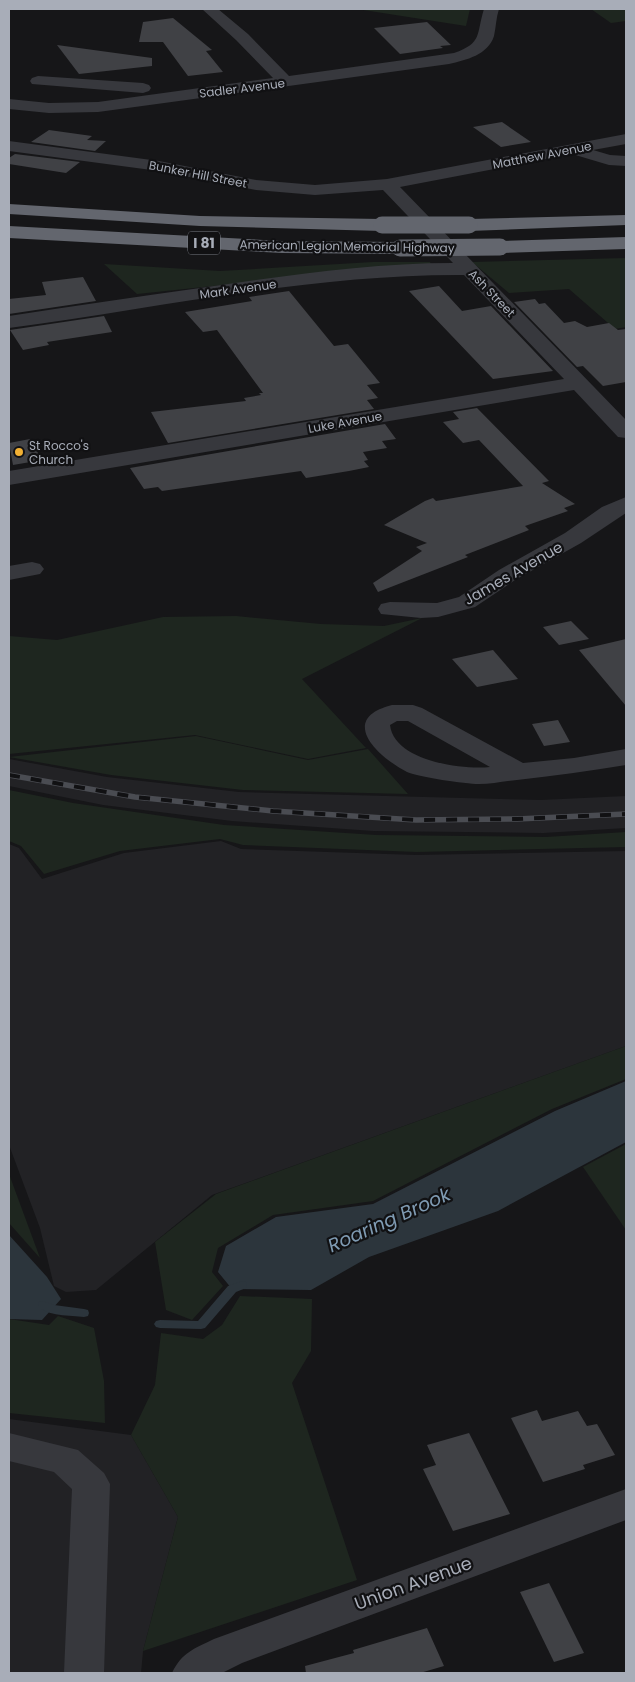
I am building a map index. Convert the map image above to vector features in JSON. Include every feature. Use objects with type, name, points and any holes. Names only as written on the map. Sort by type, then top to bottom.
[{"type":"highway","name":"American Legion Memorial Highway","points":[[9,209],[208,221],[382,225],[469,225],[626,220]]},
{"type":"highway","name":"American Legion Memorial Highway","points":[[9,232],[238,245],[400,248],[626,243]]},
{"type":"street","points":[[209,9],[242,37],[286,82]]},
{"type":"street","name":"Sadler Avenue","points":[[9,104],[84,108],[449,59],[474,50],[482,44],[486,37],[490,9]]},
{"type":"street","points":[[38,81],[151,88],[165,91],[173,97]]},
{"type":"street","name":"Matthew Avenue","points":[[387,184],[626,139]]},
{"type":"street","name":"Bunker Hill Street","points":[[9,146],[159,166],[256,185],[315,190],[387,184]]},
{"type":"street","points":[[569,150],[609,160],[626,161]]},
{"type":"street","name":"Ash Street","points":[[387,184],[626,432]]},
{"type":"street","name":"Mark Avenue","points":[[9,322],[379,271],[429,268],[469,269]]},
{"type":"street","name":"Luke Avenue","points":[[9,478],[579,383]]},
{"type":"street","name":"James Avenue","points":[[390,610],[421,612],[438,610],[467,602],[507,575],[573,538],[610,512],[626,504]]},
{"type":"street","points":[[9,573],[32,569]]},
{"type":"street","points":[[519,772],[574,766],[626,757]]},
{"type":"street","points":[[9,1447],[65,1460],[92,1484],[84,1673]]},
{"type":"street","name":"Union Avenue","points":[[196,1669],[228,1651],[626,1504]]},
{"type":"shaded area","points":[[357,9],[470,9],[466,26]]},
{"type":"shaded area","points":[[591,9],[626,9],[626,21],[611,23]]},
{"type":"shaded area","points":[[626,258],[626,327],[615,329],[569,289],[509,293],[472,262]]},
{"type":"shaded area","points":[[373,262],[430,262],[432,266],[374,269],[137,294],[104,264],[220,271]]},
{"type":"shaded area","points":[[236,616],[321,624],[384,626],[422,618],[302,679],[366,748],[308,759],[195,735],[9,754],[9,636],[57,640],[163,617]]},
{"type":"shaded area","points":[[196,736],[308,760],[368,749],[408,794],[243,790],[111,775],[9,757]]},
{"type":"shaded area","points":[[9,759],[107,777],[239,792],[541,800],[626,796],[626,828],[543,833],[373,831],[232,821],[103,805],[9,786]]},
{"type":"shaded area","points":[[9,790],[73,803],[224,825],[376,835],[546,837],[626,832],[626,847],[417,852],[243,845],[220,839],[120,851],[44,874],[21,846],[9,841]]},
{"type":"shaded area","points":[[221,841],[241,849],[416,855],[626,851],[626,1046],[212,1195],[96,1290],[66,1292],[54,1286],[40,1228],[9,1145],[9,844],[19,848],[42,879],[124,853]]},
{"type":"shaded area","points":[[626,1046],[626,1079],[552,1109],[373,1201],[273,1215],[218,1248],[212,1272],[223,1286],[192,1320],[166,1310],[155,1242],[216,1194]]},
{"type":"shaded area","points":[[626,1144],[626,1230],[583,1167]]},
{"type":"shaded area","points":[[9,1174],[40,1258],[9,1223]]},
{"type":"shaded area","points":[[240,1296],[312,1299],[311,1351],[292,1383],[357,1580],[143,1651],[178,1517],[131,1435],[155,1385],[161,1333],[203,1339],[222,1325]]},
{"type":"shaded area","points":[[58,1316],[94,1328],[104,1381],[105,1423],[9,1413],[9,1319],[49,1325]]},
{"type":"shaded area","points":[[9,1419],[131,1435],[178,1517],[143,1651],[141,1673],[9,1673]]},
{"type":"water","points":[[626,1081],[626,1142],[498,1211],[369,1257],[311,1290],[232,1289],[218,1272],[226,1246],[276,1217],[373,1204],[555,1111]]},
{"type":"water","points":[[9,1235],[47,1277],[61,1299],[42,1320],[9,1319]]},
{"type":"building","points":[[173,18],[212,50],[206,51],[223,72],[188,76],[163,42],[139,42],[143,22]]},
{"type":"building","points":[[427,22],[451,45],[440,46],[443,48],[400,54],[374,28]]},
{"type":"building","points":[[57,45],[152,58],[152,66],[79,74]]},
{"type":"building","points":[[502,122],[531,142],[501,147],[473,127]]},
{"type":"building","points":[[49,130],[92,136],[87,140],[106,141],[95,151],[31,142]]},
{"type":"building","points":[[15,154],[80,162],[66,173],[9,164],[9,158]]},
{"type":"building","points":[[83,277],[96,301],[9,314],[9,299],[46,295],[42,282]]},
{"type":"building","points":[[439,286],[462,311],[491,306],[553,371],[493,379],[409,291]]},
{"type":"building","points":[[289,291],[334,346],[348,344],[380,383],[367,385],[378,398],[367,400],[374,409],[168,443],[151,412],[246,401],[244,398],[263,393],[217,330],[203,332],[185,312],[252,301],[249,297]]},
{"type":"building","points":[[535,299],[539,304],[545,303],[564,323],[575,321],[587,327],[609,323],[618,330],[626,329],[626,382],[603,386],[583,366],[577,367],[514,302]]},
{"type":"building","points":[[104,316],[112,332],[47,342],[49,345],[23,350],[10,330]]},
{"type":"building","points":[[477,408],[549,481],[542,483],[575,504],[564,508],[568,511],[525,526],[529,530],[465,555],[468,557],[378,592],[373,583],[422,551],[416,547],[427,543],[384,525],[433,498],[436,501],[523,486],[479,440],[463,443],[443,422],[459,419],[453,412]]},
{"type":"building","points":[[385,424],[396,439],[382,441],[387,448],[363,452],[368,460],[364,461],[369,467],[349,471],[306,478],[301,471],[162,491],[158,487],[144,489],[130,468]]},
{"type":"building","name":"St Rocco's Church","points":[[30,439],[42,460],[13,465],[9,443]]},
{"type":"building","points":[[571,621],[589,639],[559,645],[543,627]]},
{"type":"building","points":[[626,639],[626,706],[579,650]]},
{"type":"building","points":[[493,650],[518,679],[477,687],[452,659]]},
{"type":"building","points":[[558,720],[570,742],[544,746],[532,724]]},
{"type":"building","points":[[537,1410],[542,1421],[578,1411],[587,1426],[597,1424],[615,1455],[583,1465],[585,1469],[543,1482],[511,1418]]},
{"type":"building","points":[[469,1433],[510,1514],[453,1531],[423,1469],[436,1465],[427,1445]]},
{"type":"building","points":[[549,1583],[584,1653],[554,1662],[520,1592]]},
{"type":"building","points":[[427,1628],[444,1666],[420,1673],[306,1673],[305,1666],[354,1653],[353,1650]]},
{"type":"waterway","name":"Roaring Brook","points":[[160,1324],[201,1325],[232,1289],[242,1285]]},
{"type":"waterway","name":"Roaring Brook","points":[[43,1305],[52,1309],[84,1313]]},
{"type":"railway","points":[[9,775],[135,797],[273,811],[416,820],[517,819],[626,814]]},
{"type":"place","name":"St Rocco's Church","points":[[19,452]]}]
